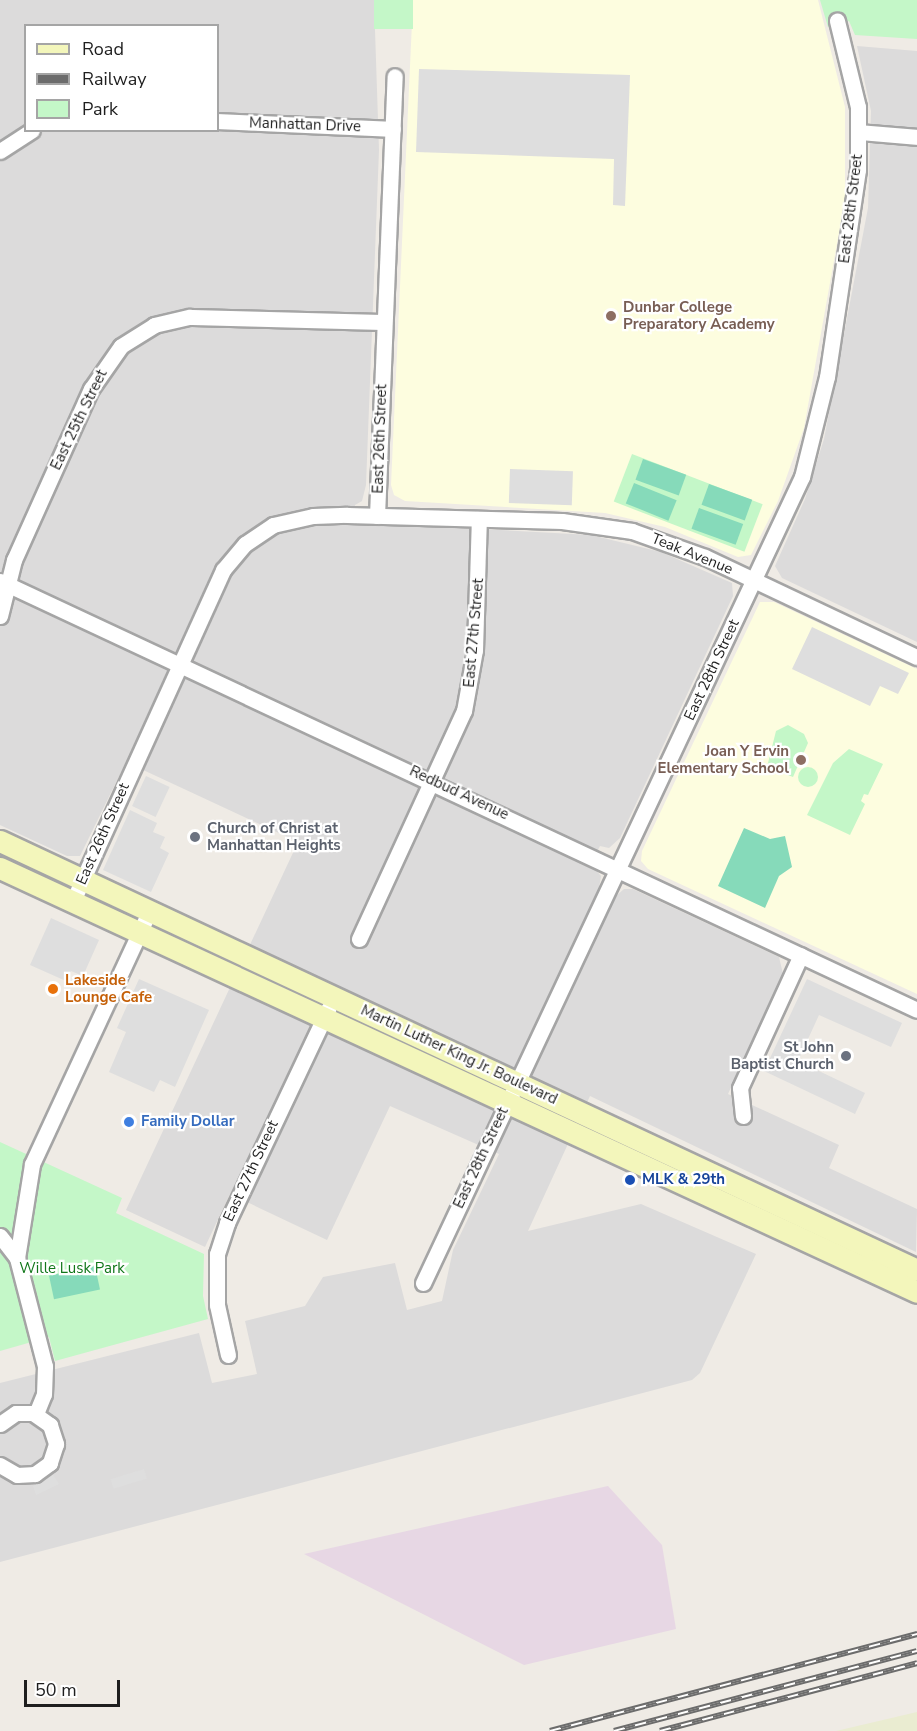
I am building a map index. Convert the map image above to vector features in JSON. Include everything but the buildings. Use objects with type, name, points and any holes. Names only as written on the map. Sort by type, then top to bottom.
[{"type":"main road","name":"Martin Luther King Jr. Boulevard","points":[[0,841],[917,1270]]},
{"type":"main road","name":"Martin Luther King Jr. Boulevard","points":[[0,868],[506,1104],[916,1290]]},
{"type":"street","name":"East 28th Street","points":[[423,1283],[802,477],[819,421],[855,202],[859,132],[853,82],[837,21]]},
{"type":"street","name":"East 26th Street","points":[[72,903],[223,570],[258,533],[273,525],[313,516],[377,516],[394,76]]},
{"type":"street","name":"Manhattan Drive","points":[[219,121],[393,129]]},
{"type":"street","points":[[0,152],[29,132]]},
{"type":"street","points":[[859,132],[917,137]]},
{"type":"street","name":"East 25th Street","points":[[0,616],[4,583],[14,560],[98,375],[121,346],[136,335],[172,319],[207,316],[384,322]]},
{"type":"street","name":"Teak Avenue","points":[[377,516],[562,521],[632,531],[670,542],[917,657]]},
{"type":"street","name":"East 27th Street","points":[[359,939],[434,781],[464,711],[471,683],[479,581],[479,519]]},
{"type":"street","name":"Redbud Avenue","points":[[4,583],[181,662],[917,1010]]},
{"type":"street","points":[[17,1258],[32,1164],[149,912]]},
{"type":"street","points":[[743,1116],[740,1088],[801,956]]},
{"type":"street","name":"East 27th Street","points":[[228,1355],[217,1305],[217,1254],[227,1223],[333,997]]},
{"type":"street","points":[[0,1236],[17,1258],[45,1366],[44,1394],[36,1414]]},
{"type":"street","points":[[0,1424],[18,1413],[36,1414],[48,1423],[55,1435],[56,1449],[50,1463],[27,1476],[15,1475],[0,1465]]},
{"type":"shaded area","points":[[0,0],[374,0],[379,150],[366,485],[362,501],[355,505],[354,522],[591,535],[661,552],[732,583],[733,596],[620,838],[609,848],[600,846],[591,864],[601,876],[599,888],[616,896],[624,889],[633,889],[779,957],[783,974],[728,1094],[839,1145],[829,1168],[917,1209],[916,1252],[590,1096],[528,1231],[641,1204],[756,1254],[700,1373],[692,1380],[0,1562],[0,1383],[199,1333],[212,1383],[257,1374],[245,1321],[305,1306],[323,1277],[395,1263],[407,1310],[442,1301],[453,1250],[499,1154],[390,1106],[327,1240],[230,1194],[205,1247],[126,1210],[298,842],[126,762],[80,856],[67,856],[0,825]]},
{"type":"shaded area","name":"Dunbar College Preparatory Academy","points":[[413,0],[818,0],[845,107],[845,199],[804,428],[778,501],[751,555],[738,557],[665,527],[605,513],[405,501],[394,495],[391,485]]},
{"type":"shaded area","points":[[857,46],[917,51],[917,642],[782,578],[775,566],[805,499],[824,439],[868,208],[871,111]]},
{"type":"shaded area","points":[[419,69],[630,75],[625,206],[613,205],[614,159],[416,152]]},
{"type":"shaded area","points":[[510,469],[573,471],[572,505],[509,503]]},
{"type":"shaded area","name":"Joan Y Ervin Elementary School","points":[[760,602],[774,602],[917,669],[917,994],[648,869],[641,861],[642,851]]},
{"type":"shaded area","points":[[812,627],[909,673],[898,694],[880,686],[870,706],[792,669]]},
{"type":"shaded area","points":[[146,776],[170,787],[156,817],[132,806]]},
{"type":"shaded area","points":[[130,810],[157,823],[153,832],[165,837],[160,848],[169,853],[151,892],[103,870]]},
{"type":"shaded area","points":[[51,918],[99,940],[83,976],[71,971],[66,981],[30,965]]},
{"type":"shaded area","points":[[139,979],[209,1010],[175,1087],[160,1080],[154,1092],[109,1072],[126,1032],[117,1028]]},
{"type":"shaded area","points":[[807,979],[902,1023],[891,1047],[819,1015],[798,1061],[865,1093],[855,1114],[764,1071]]},
{"type":"shaded area","points":[[144,1469],[147,1479],[113,1489],[111,1479]]},
{"type":"shaded area","points":[[53,1475],[59,1484],[36,1495],[33,1486]]},
{"type":"shaded area","points":[[608,1486],[662,1545],[676,1629],[524,1665],[304,1554]]},
{"type":"shaded area","points":[[917,1712],[917,1731],[836,1731]]},
{"type":"green space","points":[[374,0],[413,0],[413,29],[374,29]]},
{"type":"green space","points":[[820,0],[917,0],[917,39],[855,35],[849,21],[828,27]]},
{"type":"green space","points":[[632,454],[763,504],[744,552],[614,502]]},
{"type":"green space","points":[[643,459],[686,475],[679,495],[635,480]]},
{"type":"green space","points":[[634,483],[677,500],[668,521],[626,503]]},
{"type":"green space","points":[[709,484],[752,500],[745,520],[701,505]]},
{"type":"green space","points":[[699,508],[743,524],[736,545],[691,529]]},
{"type":"green space","points":[[788,725],[804,734],[808,743],[793,777],[767,767],[776,731]]},
{"type":"green space","points":[[849,749],[883,764],[868,795],[864,794],[861,801],[865,804],[850,835],[807,815],[833,763]]},
{"type":"green space","points":[[808,767],[815,770],[818,777],[815,784],[808,787],[801,784],[798,777],[801,770]]},
{"type":"green space","points":[[744,828],[770,839],[785,836],[792,867],[779,876],[765,908],[718,886]]},
{"type":"green space","name":"Wille Lusk Park","points":[[0,1142],[122,1198],[116,1213],[204,1254],[203,1296],[208,1319],[55,1361],[49,1337],[0,1351]]},
{"type":"green space","points":[[95,1266],[100,1289],[54,1299],[49,1276]]},
{"type":"railway","points":[[550,1731],[917,1634]]},
{"type":"railway","points":[[614,1731],[917,1651]]},
{"type":"railway","points":[[660,1731],[917,1663]]},
{"type":"place","name":"Dunbar College Preparatory Academy","points":[[611,316]]},
{"type":"place","name":"Joan Y Ervin Elementary School","points":[[801,760]]},
{"type":"place","name":"Church of Christ at Manhattan Heights","points":[[195,837]]},
{"type":"place","name":"Lakeside Lounge Cafe","points":[[53,989]]},
{"type":"place","name":"St John Baptist Church","points":[[846,1056]]},
{"type":"place","name":"Family Dollar","points":[[129,1122]]},
{"type":"place","name":"MLK & 29th","points":[[630,1180]]}]
